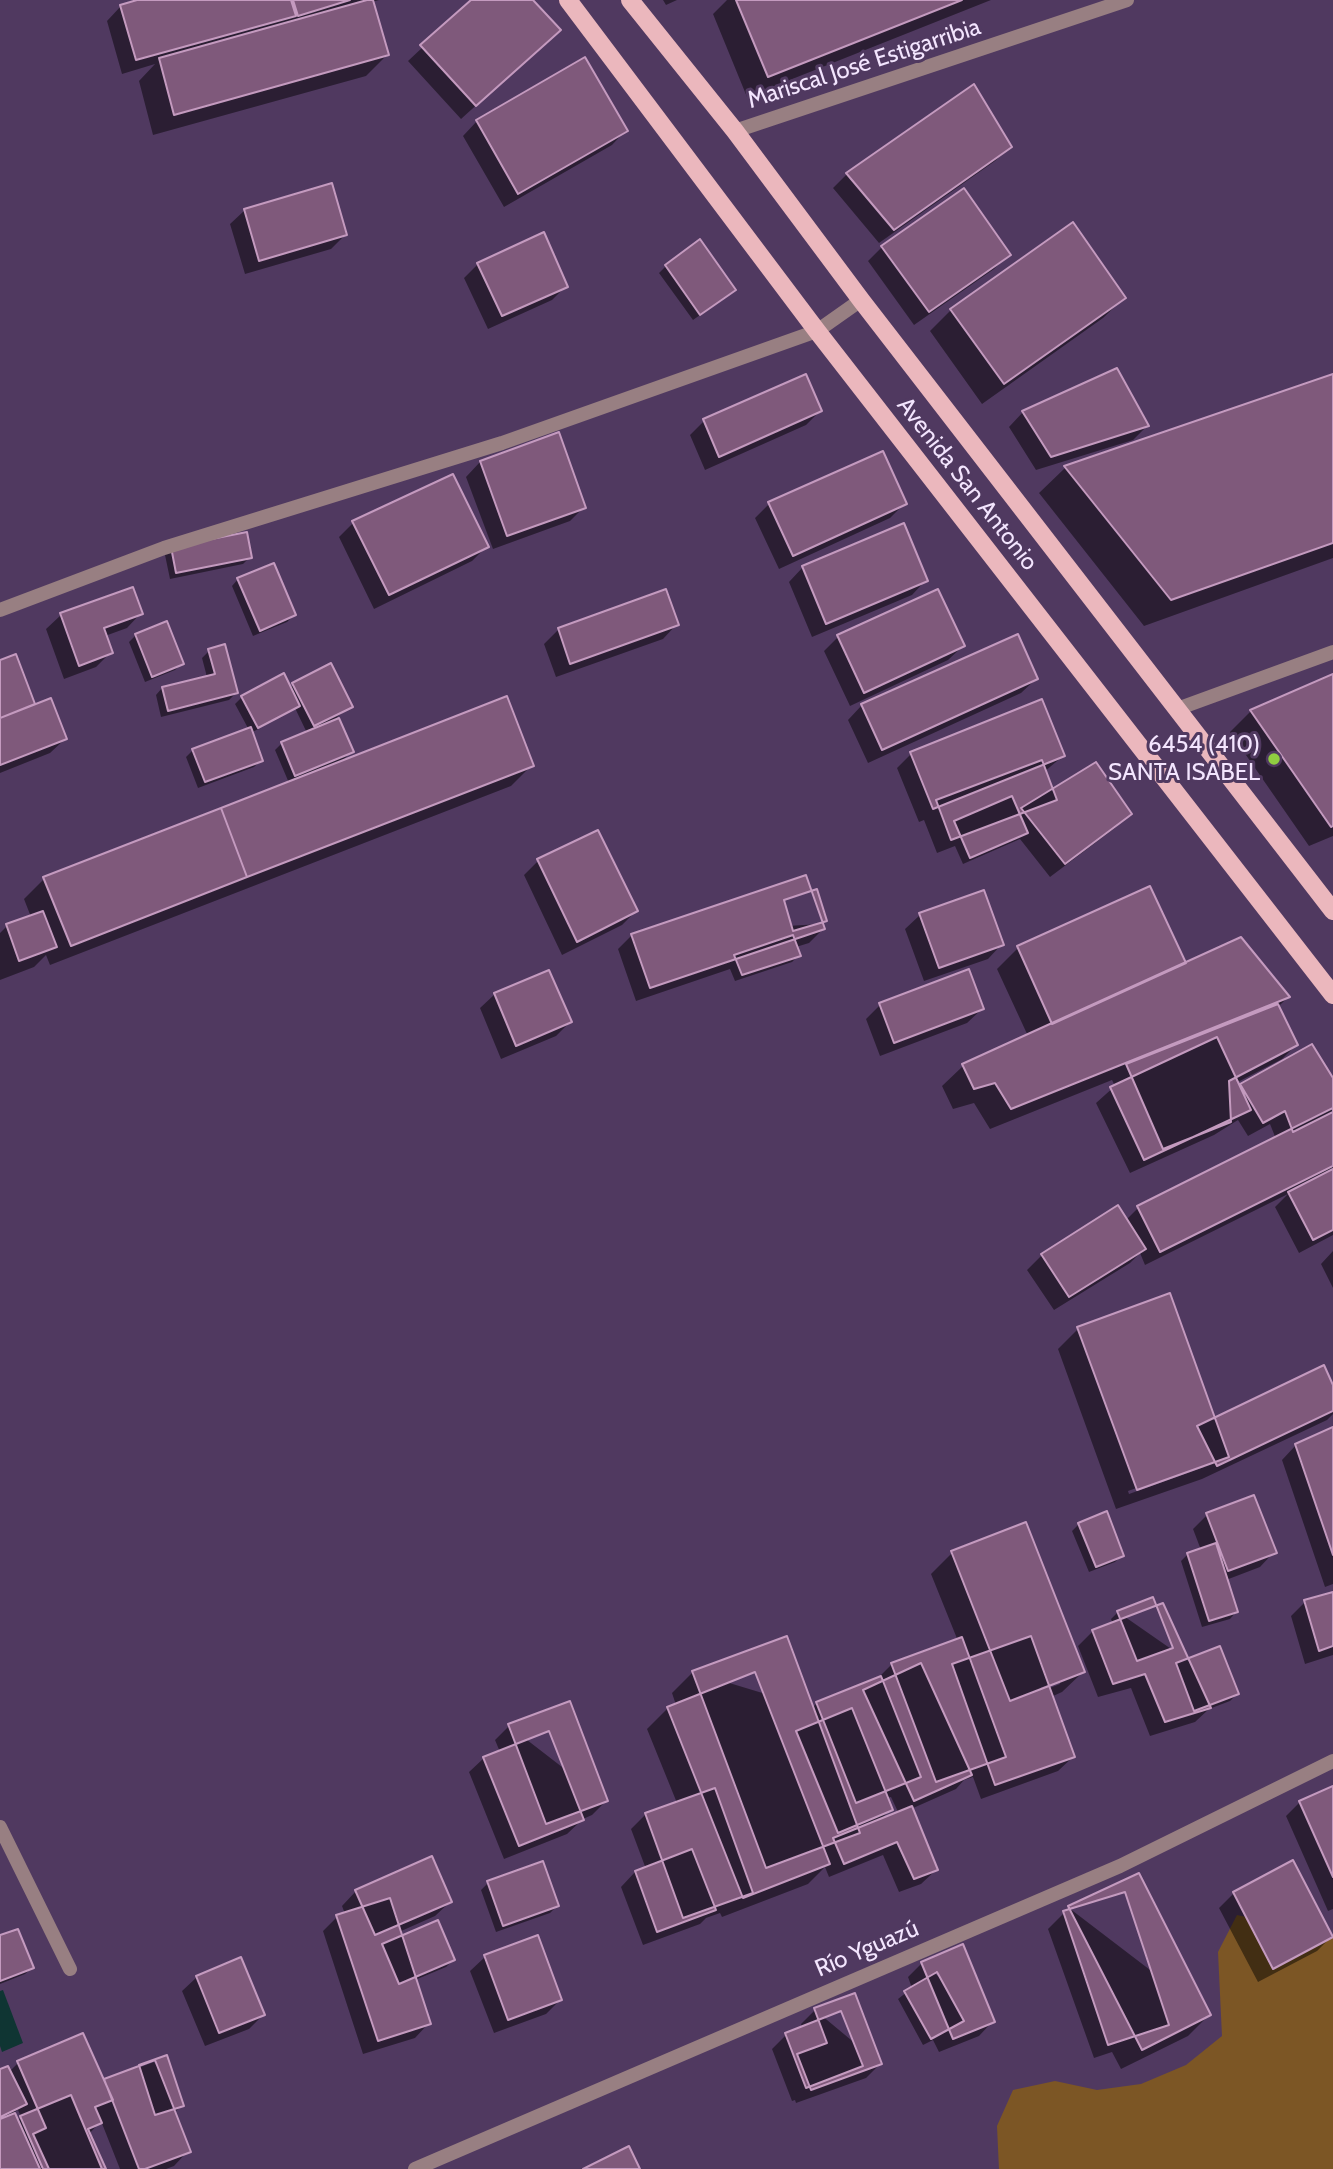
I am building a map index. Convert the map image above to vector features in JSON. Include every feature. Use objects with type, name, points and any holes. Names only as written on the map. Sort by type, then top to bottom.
[{"type":"main road","name":"Avenida San Antonio","points":[[568,0],[817,331],[1333,995]]},
{"type":"main road","name":"Avenida San Antonio","points":[[629,0],[735,131],[1333,911]]},
{"type":"street","name":"Mariscal José Estigarribia","points":[[735,131],[1127,0]]},
{"type":"street","points":[[0,610],[164,548],[502,443],[817,331],[862,300]]},
{"type":"street","points":[[1177,709],[1333,652]]},
{"type":"street","name":"Río Yguazú","points":[[415,2169],[1120,1866],[1333,1761]]},
{"type":"street","points":[[0,1826],[70,1969]]},
{"type":"shaded area","points":[[1237,1915],[1333,1936],[1333,2169],[999,2169],[997,2126],[1013,2090],[1055,2081],[1097,2090],[1141,2084],[1186,2065],[1222,2036],[1218,1952]]},
{"type":"shaded area","points":[[3,1990],[23,2043],[2,2052],[0,1991]]},
{"type":"building","points":[[137,0],[291,0],[296,16],[136,60],[120,5]]},
{"type":"building","points":[[293,0],[350,0],[298,16]]},
{"type":"building","points":[[373,0],[389,55],[174,115],[159,58]]},
{"type":"building","points":[[471,0],[533,0],[561,30],[476,106],[420,45]]},
{"type":"building","points":[[736,0],[962,0],[768,77]]},
{"type":"building","points":[[585,57],[628,131],[518,194],[476,120]]},
{"type":"building","points":[[974,84],[1012,147],[894,230],[846,173]]},
{"type":"building","points":[[332,183],[347,235],[259,261],[244,209]]},
{"type":"building","points":[[964,188],[1011,255],[929,312],[881,246]]},
{"type":"building","points":[[1073,222],[1126,298],[1004,384],[950,309]]},
{"type":"building","points":[[544,232],[568,287],[502,316],[477,263]]},
{"type":"building","points":[[700,239],[736,290],[700,315],[665,265]]},
{"type":"building","points":[[1117,368],[1149,426],[1051,457],[1022,411]]},
{"type":"building","points":[[806,374],[822,411],[719,457],[703,419]]},
{"type":"building","points":[[1333,374],[1333,543],[1171,600],[1064,466]]},
{"type":"building","points":[[559,432],[586,508],[507,536],[480,461]]},
{"type":"building","points":[[883,451],[907,504],[793,556],[768,502]]},
{"type":"building","points":[[453,474],[489,547],[389,595],[352,521]]},
{"type":"building","points":[[904,523],[928,581],[826,624],[802,566]]},
{"type":"building","points":[[247,532],[252,558],[176,573],[171,547]]},
{"type":"building","points":[[274,563],[296,615],[260,631],[237,578]]},
{"type":"building","points":[[133,587],[143,614],[104,628],[113,653],[79,666],[60,613]]},
{"type":"building","points":[[666,589],[679,625],[570,664],[558,628]]},
{"type":"building","points":[[938,589],[965,646],[864,693],[837,635]]},
{"type":"building","points":[[167,621],[184,664],[152,677],[135,634]]},
{"type":"building","points":[[1018,634],[1038,679],[882,750],[861,704]]},
{"type":"building","points":[[225,644],[238,693],[168,711],[162,687],[215,674],[208,649]]},
{"type":"building","points":[[16,654],[35,704],[0,718],[0,660]]},
{"type":"building","points":[[331,663],[353,707],[314,726],[292,683]]},
{"type":"building","points":[[284,673],[300,706],[258,728],[241,696]]},
{"type":"building","points":[[1333,674],[1333,826],[1331,827],[1250,710]]},
{"type":"building","points":[[507,696],[534,766],[247,877],[221,808]]},
{"type":"building","points":[[51,698],[67,739],[0,765],[0,718]]},
{"type":"building","points":[[1042,699],[1065,756],[933,809],[910,752]]},
{"type":"building","points":[[339,718],[354,752],[295,776],[281,742]]},
{"type":"building","points":[[251,727],[263,761],[205,782],[192,749]]},
{"type":"building","points":[[1042,760],[1057,800],[951,840],[936,800]]},
{"type":"building","points":[[1096,762],[1132,814],[1065,864],[1021,808]]},
{"type":"building","points":[[1012,796],[1028,833],[970,858],[954,821]]},
{"type":"building","points":[[221,808],[247,877],[71,946],[43,877]]},
{"type":"building","points":[[598,830],[638,911],[577,942],[537,859]]},
{"type":"building","points":[[806,875],[825,929],[650,988],[631,934]]},
{"type":"building","points":[[1150,886],[1186,963],[1052,1024],[1017,946]]},
{"type":"building","points":[[817,889],[827,921],[793,931],[784,900]]},
{"type":"building","points":[[984,890],[1004,945],[939,968],[919,913]]},
{"type":"building","points":[[43,911],[57,947],[19,961],[6,924]]},
{"type":"building","points":[[793,935],[801,956],[742,975],[734,955]]},
{"type":"building","points":[[1241,937],[1290,997],[1011,1109],[995,1083],[974,1089],[962,1064]]},
{"type":"building","points":[[969,969],[984,1009],[894,1043],[879,1003]]},
{"type":"building","points":[[549,970],[572,1022],[516,1046],[494,993]]},
{"type":"building","points":[[1278,1004],[1298,1045],[1229,1081],[1231,1122],[1163,1149],[1126,1064]]},
{"type":"building","points":[[1217,1037],[1251,1110],[1144,1160],[1110,1087]]},
{"type":"building","points":[[1312,1044],[1333,1078],[1333,1112],[1293,1132],[1285,1111],[1263,1123],[1240,1084]]},
{"type":"building","points":[[1333,1108],[1333,1166],[1160,1252],[1137,1206]]},
{"type":"building","points":[[1333,1169],[1333,1230],[1313,1240],[1288,1192]]},
{"type":"building","points":[[1118,1205],[1146,1249],[1069,1297],[1041,1254]]},
{"type":"building","points":[[1170,1293],[1229,1457],[1137,1490],[1077,1327]]},
{"type":"building","points":[[1324,1365],[1333,1385],[1333,1411],[1217,1466],[1197,1426]]},
{"type":"building","points":[[1333,1427],[1333,1555],[1295,1444]]},
{"type":"building","points":[[1254,1495],[1277,1553],[1228,1571],[1206,1513]]},
{"type":"building","points":[[1107,1511],[1124,1556],[1096,1567],[1078,1523]]},
{"type":"building","points":[[1026,1522],[1085,1672],[1010,1701],[951,1551]]},
{"type":"building","points":[[1216,1543],[1238,1612],[1209,1621],[1187,1553]]},
{"type":"building","points":[[1333,1592],[1333,1646],[1319,1651],[1304,1600]]},
{"type":"building","points":[[1153,1597],[1173,1648],[1137,1661],[1117,1611]]},
{"type":"building","points":[[1163,1603],[1211,1708],[1165,1722],[1145,1674],[1113,1684],[1092,1630]]},
{"type":"building","points":[[787,1636],[860,1833],[766,1868],[692,1671]]},
{"type":"building","points":[[1031,1636],[1075,1757],[995,1785],[952,1664]]},
{"type":"building","points":[[962,1637],[1006,1757],[936,1782],[891,1663]]},
{"type":"building","points":[[1220,1646],[1239,1694],[1194,1711],[1176,1663]]},
{"type":"building","points":[[921,1663],[972,1775],[914,1801],[863,1690]]},
{"type":"building","points":[[755,1672],[830,1864],[743,1898],[667,1707]]},
{"type":"building","points":[[881,1676],[921,1777],[856,1803],[816,1702]]},
{"type":"building","points":[[570,1701],[608,1801],[546,1824],[508,1724]]},
{"type":"building","points":[[852,1708],[893,1810],[838,1833],[796,1731]]},
{"type":"building","points":[[549,1731],[584,1820],[519,1846],[483,1757]]},
{"type":"building","points":[[1333,1786],[1333,1877],[1299,1801]]},
{"type":"building","points":[[715,1788],[753,1893],[683,1918],[645,1813]]},
{"type":"building","points":[[912,1806],[938,1870],[914,1879],[897,1842],[844,1864],[833,1838]]},
{"type":"building","points":[[692,1849],[716,1910],[657,1932],[635,1871]]},
{"type":"building","points":[[432,1856],[452,1902],[375,1935],[355,1890]]},
{"type":"building","points":[[1293,1860],[1333,1937],[1273,1969],[1233,1892]]},
{"type":"building","points":[[543,1861],[559,1906],[503,1926],[487,1881]]},
{"type":"building","points":[[1139,1873],[1211,2015],[1142,2050],[1068,1906]]},
{"type":"building","points":[[1125,1892],[1169,2025],[1108,2045],[1063,1911]]},
{"type":"building","points":[[390,1898],[431,2024],[378,2041],[336,1915]]},
{"type":"building","points":[[438,1920],[455,1960],[399,1984],[382,1944]]},
{"type":"building","points":[[18,1929],[34,1968],[0,1981],[0,1935]]},
{"type":"building","points":[[538,1935],[562,2000],[508,2020],[484,1955]]},
{"type":"building","points":[[963,1944],[995,2022],[953,2039],[921,1962]]},
{"type":"building","points":[[241,1957],[265,2015],[219,2033],[196,1976]]},
{"type":"building","points":[[937,1972],[964,2021],[931,2039],[904,1991]]},
{"type":"building","points":[[855,1993],[882,2064],[811,2090],[797,2054],[827,2043],[814,2008]]},
{"type":"building","points":[[841,2011],[863,2066],[806,2088],[785,2033]]},
{"type":"building","points":[[83,2033],[113,2100],[95,2107],[102,2123],[88,2129],[106,2169],[49,2169],[33,2134],[46,2128],[17,2061]]},
{"type":"building","points":[[167,2055],[184,2106],[155,2115],[139,2065]]},
{"type":"building","points":[[155,2060],[191,2152],[139,2169],[104,2079]]},
{"type":"building","points":[[8,2066],[27,2104],[0,2117],[0,2069]]},
{"type":"building","points":[[71,2095],[102,2169],[43,2169],[20,2116]]},
{"type":"building","points":[[15,2113],[40,2169],[0,2169],[0,2119]]},
{"type":"building","points":[[629,2146],[640,2169],[583,2169]]},
{"type":"place","name":"6454 (410) SANTA ISABEL","points":[[1274,759]]}]
